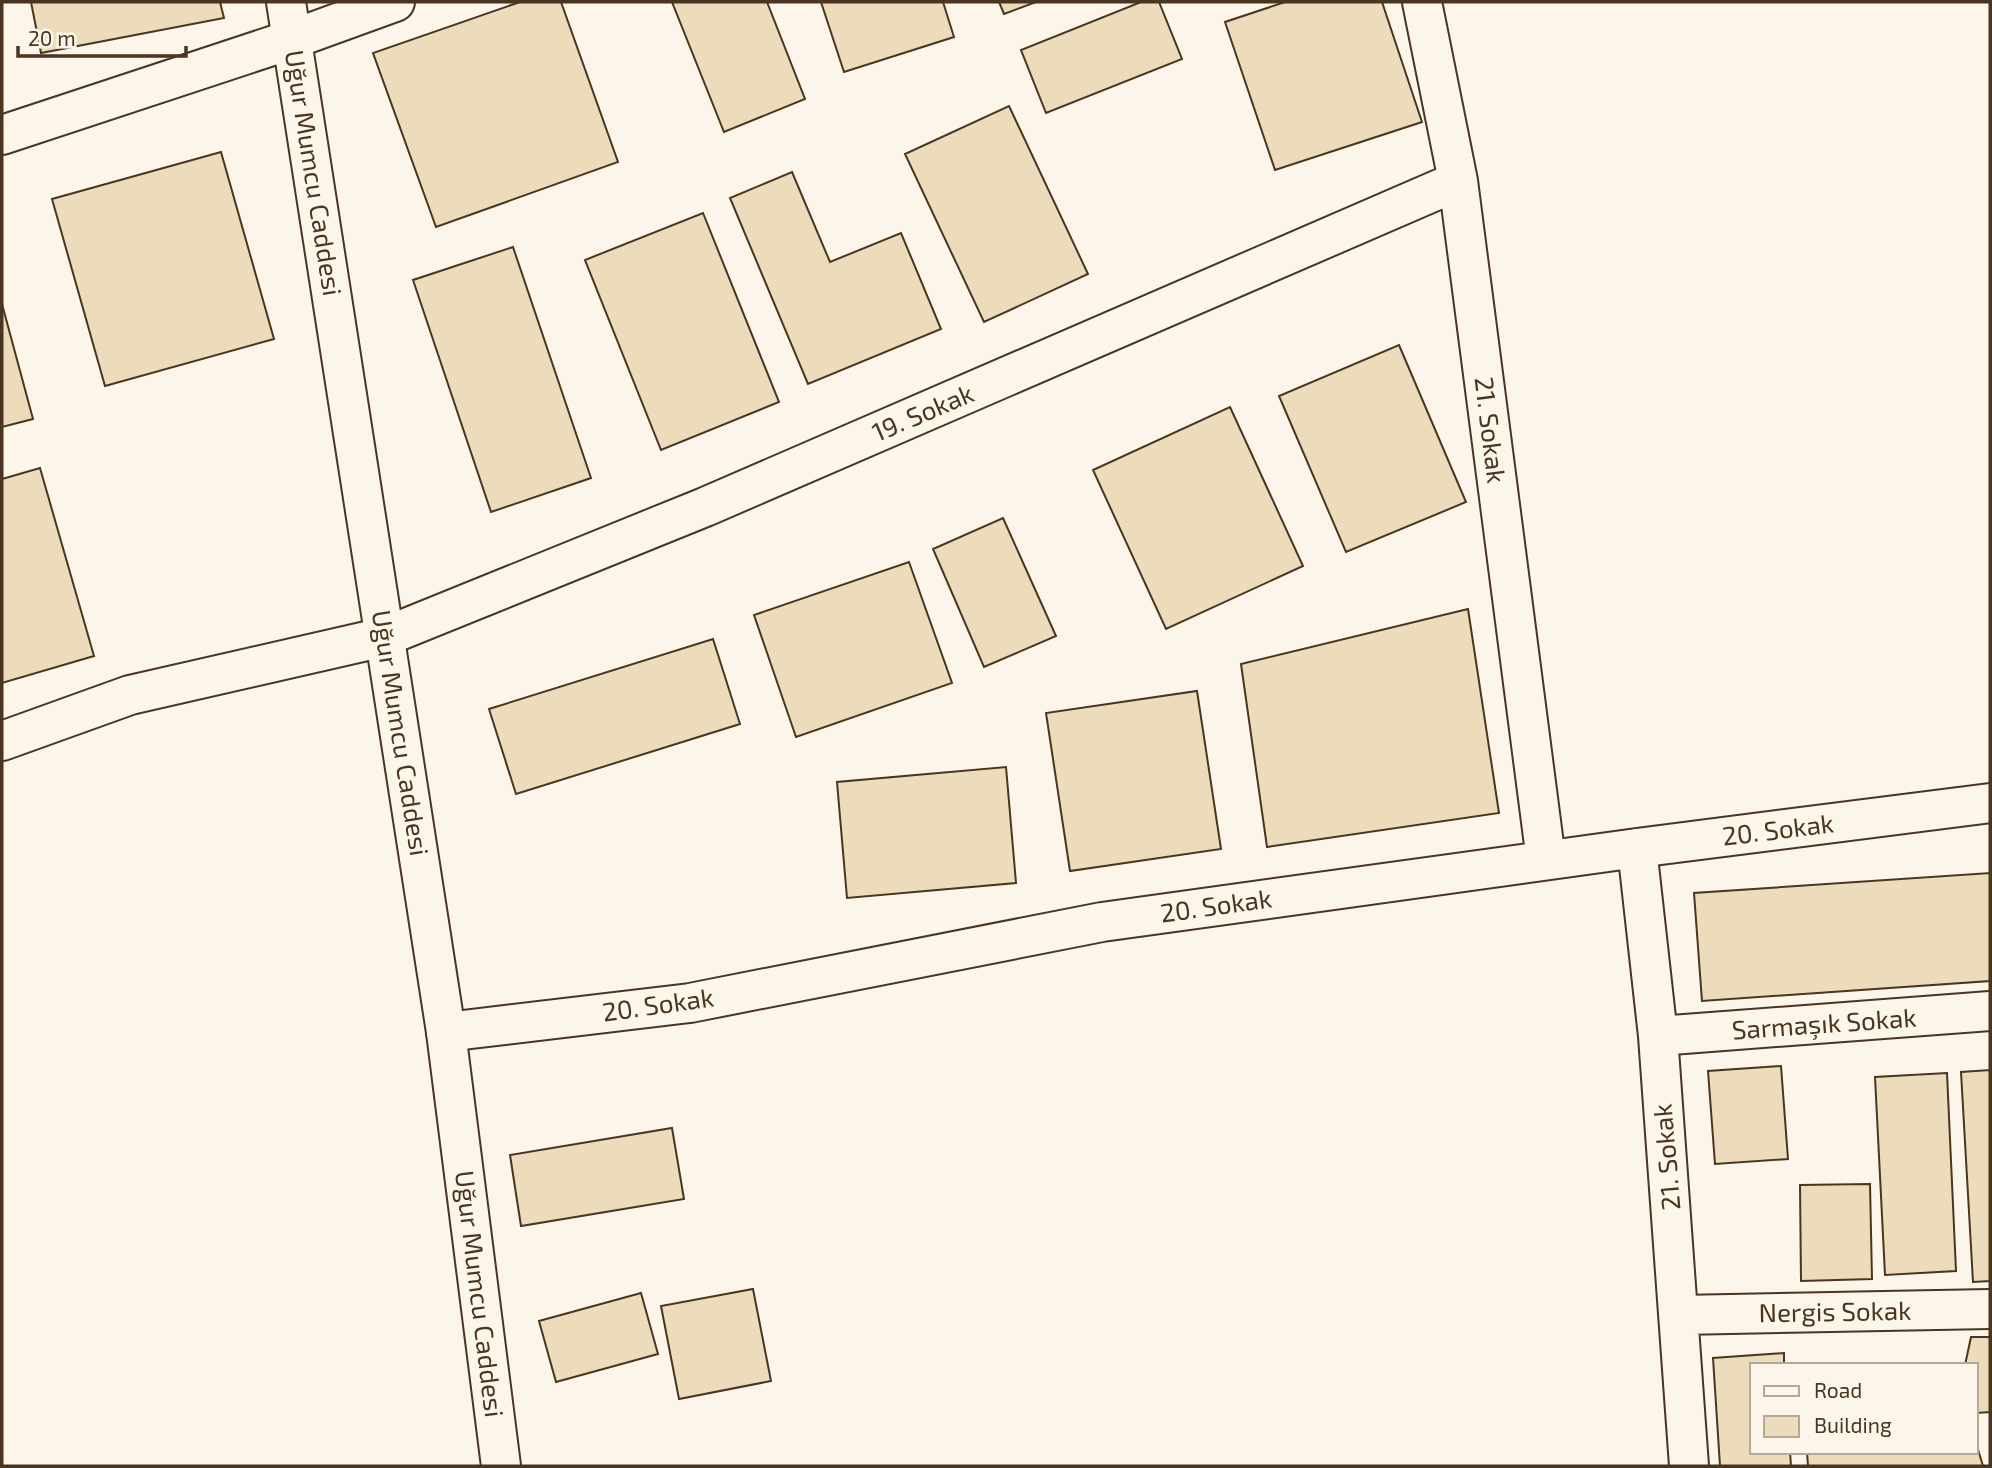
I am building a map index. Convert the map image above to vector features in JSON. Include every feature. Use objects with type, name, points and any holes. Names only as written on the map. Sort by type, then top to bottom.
[{"type":"street","name":"Uğur Mumcu Caddesi","points":[[286,2],[446,1032],[501,1466]]},
{"type":"street","points":[[2,135],[293,39],[395,2]]},
{"type":"street","name":"21. Sokak","points":[[1422,2],[1458,181],[1546,860]]},
{"type":"street","name":"19. Sokak","points":[[2,741],[130,695],[384,637],[705,508],[1458,181]]},
{"type":"street","name":"20. Sokak","points":[[446,1032],[690,1003],[1102,922],[1546,860],[1990,803]]},
{"type":"street","name":"21. Sokak","points":[[1637,848],[1658,1036],[1689,1466]]},
{"type":"street","name":"Sarmaşık Sokak","points":[[1658,1036],[1990,1011]]},
{"type":"street","name":"Nergis Sokak","points":[[1680,1315],[1990,1309]]},
{"type":"building","points":[[31,2],[220,2],[224,18],[41,53]]},
{"type":"building","points":[[520,2],[561,2],[618,162],[436,227],[373,53]]},
{"type":"building","points":[[672,2],[767,2],[805,99],[724,132]]},
{"type":"building","points":[[821,2],[943,2],[954,37],[844,72]]},
{"type":"building","points":[[999,2],[1036,2],[1004,14]]},
{"type":"building","points":[[1141,2],[1159,2],[1182,59],[1046,113],[1021,50]]},
{"type":"building","points":[[1285,2],[1382,2],[1422,122],[1275,170],[1225,22]]},
{"type":"building","points":[[1009,106],[1088,274],[984,322],[905,154]]},
{"type":"building","points":[[221,152],[274,339],[105,386],[52,199]]},
{"type":"building","points":[[792,172],[830,262],[901,233],[941,329],[808,384],[730,198]]},
{"type":"building","points":[[703,213],[779,402],[661,450],[585,260]]},
{"type":"building","points":[[513,247],[591,478],[491,512],[413,280]]},
{"type":"building","points":[[2,304],[33,419],[2,427]]},
{"type":"building","points":[[1399,345],[1466,502],[1346,552],[1279,396]]},
{"type":"building","points":[[1230,407],[1303,566],[1166,629],[1093,470]]},
{"type":"building","points":[[40,468],[94,656],[2,683],[2,479]]},
{"type":"building","points":[[1003,518],[1056,636],[984,667],[933,549]]},
{"type":"building","points":[[909,562],[952,683],[796,737],[754,615]]},
{"type":"building","points":[[1468,609],[1499,813],[1267,847],[1241,664]]},
{"type":"building","points":[[713,639],[740,724],[516,794],[489,709]]},
{"type":"building","points":[[1197,691],[1221,849],[1070,871],[1046,713]]},
{"type":"building","points":[[1006,767],[1016,883],[847,898],[837,782]]},
{"type":"building","points":[[1990,873],[1990,981],[1702,1001],[1694,893]]},
{"type":"building","points":[[1781,1066],[1788,1159],[1715,1164],[1708,1071]]},
{"type":"building","points":[[1990,1070],[1990,1281],[1973,1282],[1961,1072]]},
{"type":"building","points":[[1947,1073],[1956,1271],[1885,1275],[1875,1077]]},
{"type":"building","points":[[672,1128],[684,1199],[521,1226],[510,1155]]},
{"type":"building","points":[[1870,1184],[1872,1279],[1801,1281],[1800,1185]]},
{"type":"building","points":[[753,1289],[771,1381],[679,1399],[661,1306]]},
{"type":"building","points":[[641,1293],[658,1354],[556,1382],[539,1321]]},
{"type":"building","points":[[1971,1337],[1990,1337],[1990,1412],[1978,1413],[1978,1363],[1965,1363]]},
{"type":"building","points":[[1784,1353],[1784,1363],[1750,1363],[1750,1454],[1790,1454],[1791,1466],[1720,1466],[1713,1358]]},
{"type":"building","points":[[1978,1450],[1983,1466],[1808,1466],[1807,1454],[1978,1454]]}]
